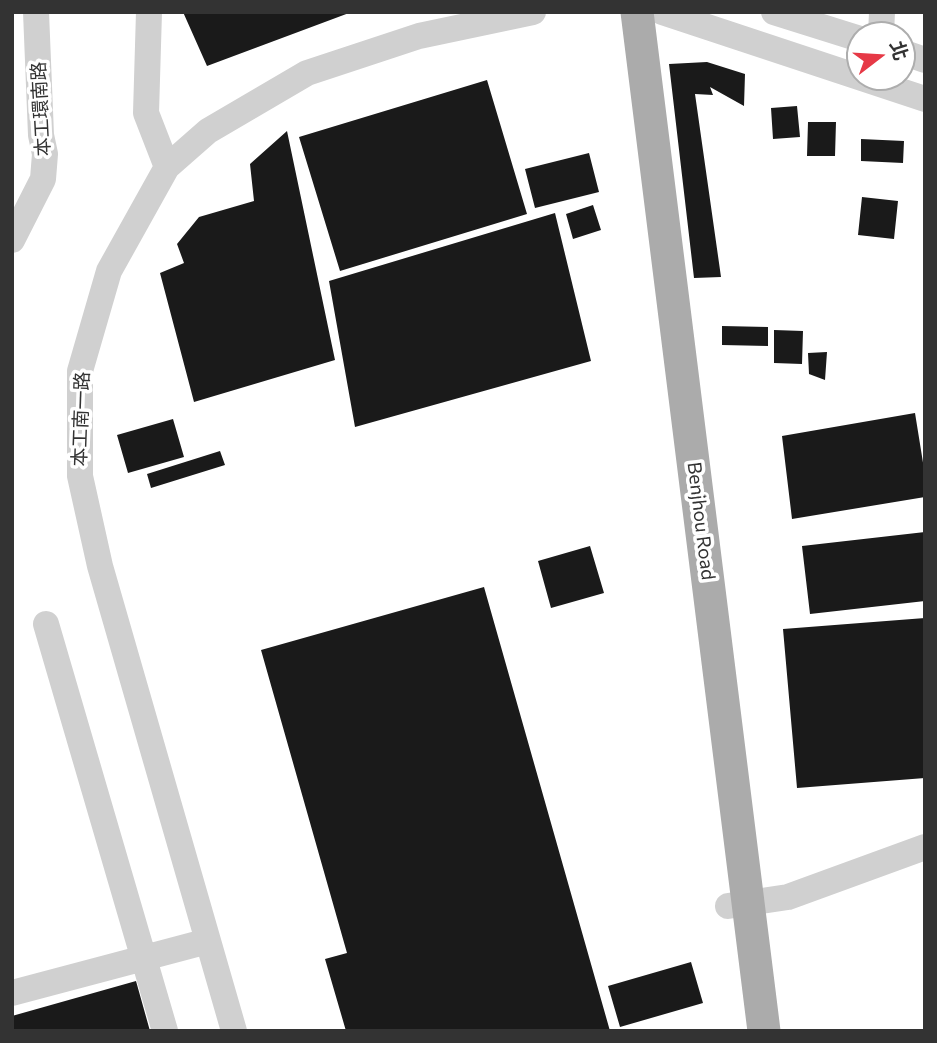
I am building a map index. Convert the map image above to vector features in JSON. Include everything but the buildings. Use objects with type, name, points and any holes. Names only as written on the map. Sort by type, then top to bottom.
[{"type":"main road","name":"Benjhou Road","points":[[617,12],[739,905],[764,1031]]},
{"type":"main road","name":"Benjhou Road","points":[[637,12],[739,905],[741,1031]]},
{"type":"street","name":"本工環南路","points":[[12,240],[43,179],[45,154],[41,135],[36,12]]},
{"type":"street","points":[[149,12],[146,113],[167,167]]},
{"type":"street","name":"本工南一路","points":[[234,1031],[100,566],[80,476],[80,372],[108,271],[167,167],[208,131],[307,74],[419,36],[533,12]]},
{"type":"street","points":[[662,12],[846,72]]},
{"type":"street","points":[[774,12],[846,35]]},
{"type":"street","points":[[902,91],[925,99]]},
{"type":"street","points":[[46,624],[165,1031]]},
{"type":"street","points":[[739,905],[788,897],[925,847]]},
{"type":"street","points":[[12,993],[208,940]]}]
